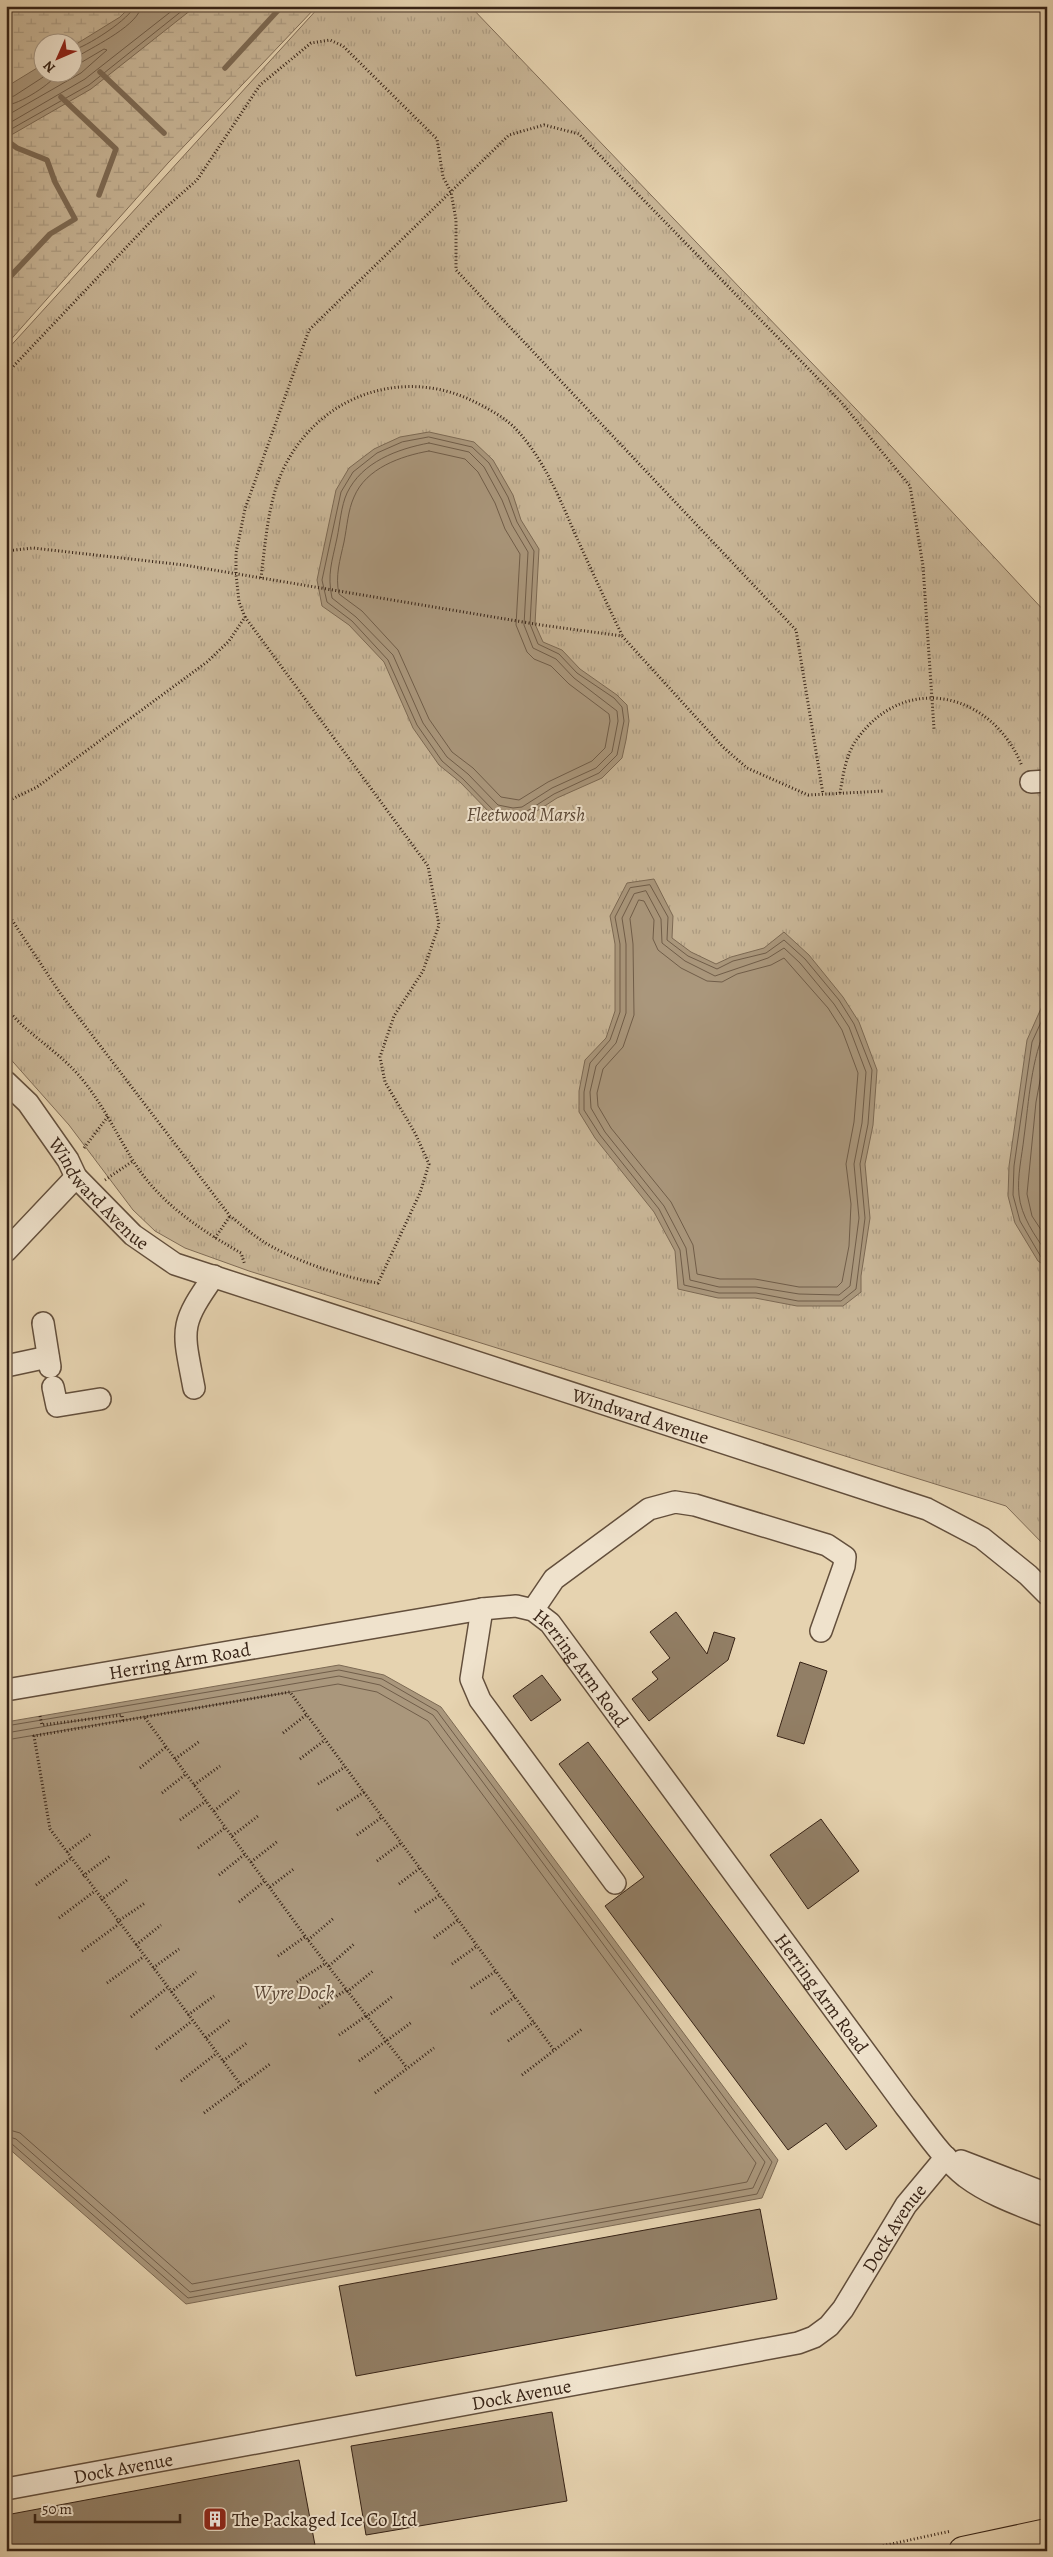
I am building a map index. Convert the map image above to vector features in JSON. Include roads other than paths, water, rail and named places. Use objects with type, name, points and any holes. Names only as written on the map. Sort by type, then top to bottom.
[{"type":"highway","points":[[963,2551],[1047,2534]]},
{"type":"street","name":"Windward Avenue","points":[[6,1082],[28,1102],[72,1169],[92,1192],[140,1240],[175,1264],[927,1509],[982,1538],[1028,1575],[1047,1594]]},
{"type":"street","points":[[6,1251],[72,1169]]},
{"type":"street","points":[[194,1388],[185,1342],[185,1328],[195,1303],[214,1276]]},
{"type":"street","points":[[43,1322],[57,1406],[100,1399]]},
{"type":"street","points":[[6,1366],[50,1370]]},
{"type":"street","points":[[533,1610],[542,1595],[562,1573],[649,1509],[675,1502],[695,1505],[827,1545],[845,1557],[844,1566],[822,1631]]},
{"type":"street","name":"Herring Arm Road","points":[[6,1690],[482,1609],[516,1606],[533,1610],[550,1623],[569,1647],[729,1868],[905,2106],[946,2157],[966,2176],[985,2189],[1047,2216]]},
{"type":"street","points":[[482,1609],[471,1679],[480,1700],[615,1882]]},
{"type":"street","points":[[946,2157],[1047,2194]]},
{"type":"street","name":"Dock Avenue","points":[[6,2489],[798,2342],[814,2337],[829,2326],[843,2308],[906,2204],[946,2157]]},
{"type":"water","points":[[131,6],[196,6],[91,89],[6,138],[6,87],[32,71],[32,82],[82,82],[82,40],[120,17]]},
{"type":"water","points":[[429,432],[474,442],[493,460],[513,495],[521,520],[539,549],[535,624],[543,642],[562,650],[580,669],[617,695],[627,705],[629,721],[622,758],[602,778],[557,798],[526,818],[512,820],[493,816],[460,782],[439,765],[413,728],[384,662],[349,625],[322,606],[317,580],[336,490],[349,468],[374,449],[400,437]]},
{"type":"water","points":[[654,879],[673,916],[672,938],[691,952],[716,964],[731,957],[764,948],[784,932],[809,955],[843,997],[859,1022],[877,1070],[873,1125],[865,1164],[870,1218],[861,1276],[861,1292],[843,1306],[797,1306],[755,1298],[718,1298],[678,1289],[675,1251],[654,1212],[595,1138],[579,1112],[579,1091],[585,1060],[606,1038],[615,1011],[615,944],[610,916],[627,883]]},
{"type":"water","points":[[1047,1002],[1047,1267],[1038,1261],[1015,1223],[1008,1196],[1009,1166],[1027,1040],[1043,1004]]},
{"type":"water","name":"Wyre Dock","points":[[339,1665],[384,1675],[441,1707],[778,2160],[762,2198],[186,2304],[6,2146],[6,1722]]},
{"type":"waterway","points":[[225,68],[282,6]]},
{"type":"waterway","points":[[100,72],[164,133]]},
{"type":"waterway","points":[[61,97],[116,149],[99,195]]},
{"type":"waterway","points":[[6,140],[17,148],[47,160],[55,182],[75,219],[50,234],[6,281]]},
{"type":"place","name":"The Packaged Ice Co Ltd","points":[[215,2519]]},
{"type":"park label","name":"Fleetwood Marsh","points":[[526,814]]}]
